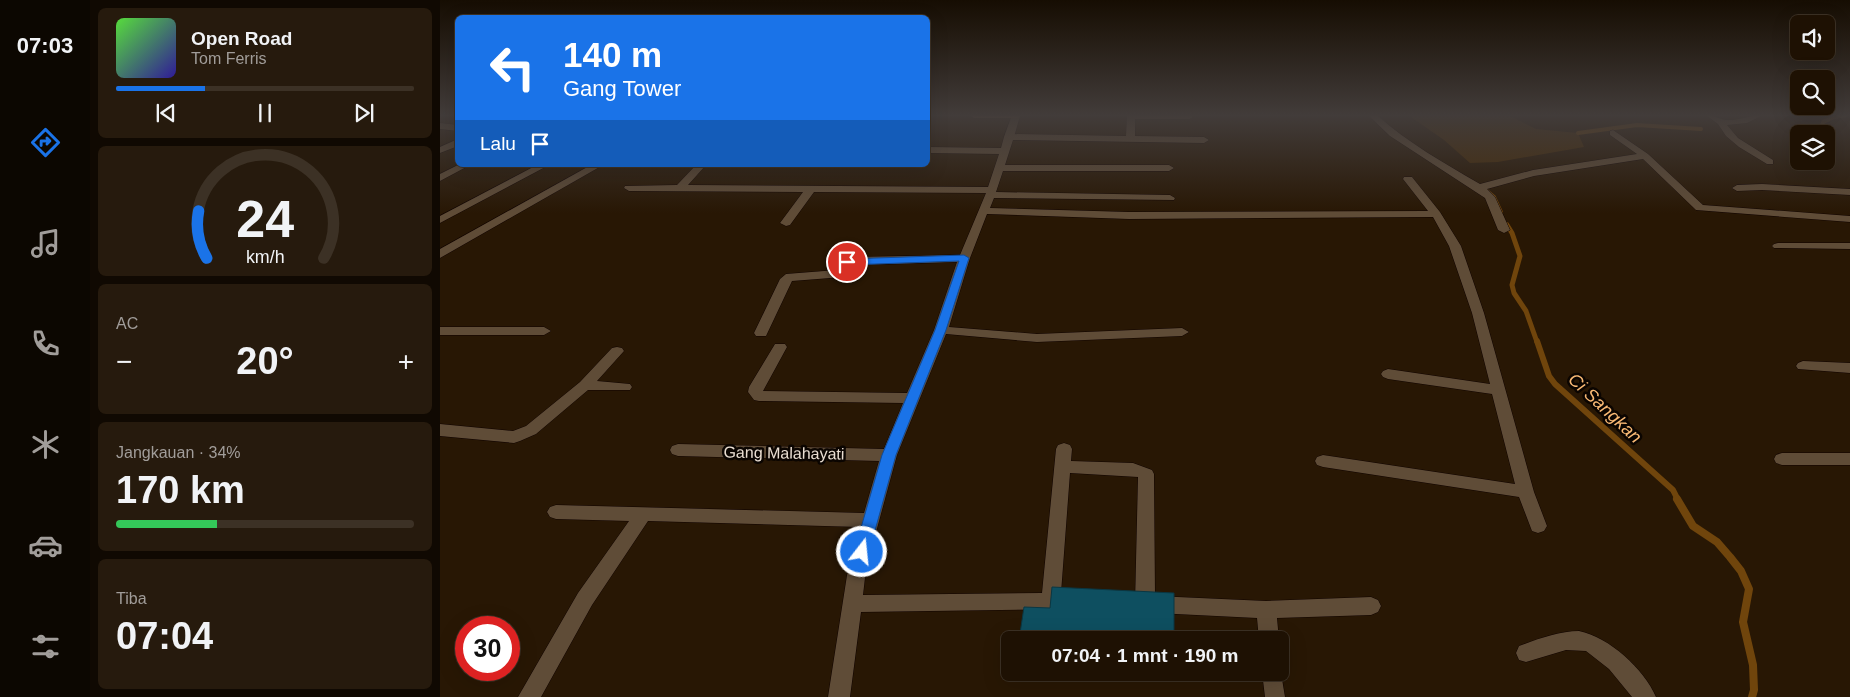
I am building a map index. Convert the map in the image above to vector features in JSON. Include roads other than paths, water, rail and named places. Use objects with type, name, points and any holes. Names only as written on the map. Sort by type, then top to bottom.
[{"type":"street","points":[[930,150],[961,148]]},
{"type":"street","points":[[839,697],[857,569],[889,455],[941,330],[964,258],[991,193],[1006,148]]},
{"type":"street","points":[[1412,148],[1481,187],[1490,197],[1504,230]]},
{"type":"street","points":[[1634,148],[1700,208],[1705,210],[1850,219]]},
{"type":"street","points":[[1749,148],[1770,162]]},
{"type":"street","points":[[1481,187],[1534,172],[1645,156]]},
{"type":"street","points":[[440,178],[461,167]]},
{"type":"street","points":[[440,220],[540,167]]},
{"type":"street","points":[[440,254],[594,167]]},
{"type":"street","points":[[679,189],[699,167]]},
{"type":"street","points":[[1000,168],[1169,168]]},
{"type":"street","points":[[1408,179],[1436,214],[1455,246],[1478,313],[1526,492],[1538,526]]},
{"type":"street","points":[[1737,188],[1762,187],[1850,192]]},
{"type":"street","points":[[628,188],[991,193],[1170,198]]},
{"type":"street","points":[[786,223],[810,190]]},
{"type":"street","points":[[984,211],[1039,215],[1141,216],[1436,214]]},
{"type":"street","points":[[1778,246],[1850,246]]},
{"type":"street","points":[[761,333],[786,279],[790,277],[839,274],[847,262],[851,261],[964,258]]},
{"type":"street","points":[[941,330],[1037,338],[1182,332]]},
{"type":"street","points":[[440,331],[544,331]]},
{"type":"street","points":[[780,347],[756,387],[755,392],[759,396],[913,398]]},
{"type":"street","points":[[440,430],[514,436],[531,430],[585,384],[617,351]]},
{"type":"street","points":[[1803,366],[1850,368]]},
{"type":"street","points":[[1388,374],[1500,390]]},
{"type":"street","points":[[585,384],[625,387]]},
{"type":"street","points":[[1051,600],[1064,467],[1064,448]]},
{"type":"street","name":"Gang Malahayati","points":[[678,450],[889,455]]},
{"type":"street","points":[[1782,459],[1850,459]]},
{"type":"street","points":[[1323,461],[1526,492]]},
{"type":"street","points":[[1064,467],[1133,469],[1146,474],[1136,603],[1266,610],[1371,606]]},
{"type":"street","points":[[556,512],[872,520]]},
{"type":"street","points":[[530,697],[585,599],[643,514]]},
{"type":"street","points":[[851,604],[1051,600],[1089,602]]},
{"type":"street","points":[[1266,610],[1268,631]]},
{"type":"street","points":[[1526,653],[1570,641],[1580,640],[1590,643],[1612,658],[1645,697]]},
{"type":"street","points":[[1273,681],[1275,696]]},
{"type":"waterway","name":"Ci Sangkan","points":[[1482,187],[1494,197],[1501,212]]},
{"type":"waterway","name":"Ci Sangkan","points":[[1507,225],[1512,233],[1520,256],[1512,285],[1514,293],[1526,311],[1537,342]]},
{"type":"waterway","name":"Ci Sangkan","points":[[1537,341],[1549,376],[1555,384],[1673,490],[1678,500]]},
{"type":"waterway","name":"Ci Sangkan","points":[[1677,499],[1693,526],[1717,542],[1730,557],[1741,571],[1749,589],[1743,622],[1753,665],[1754,690],[1752,697]]}]
